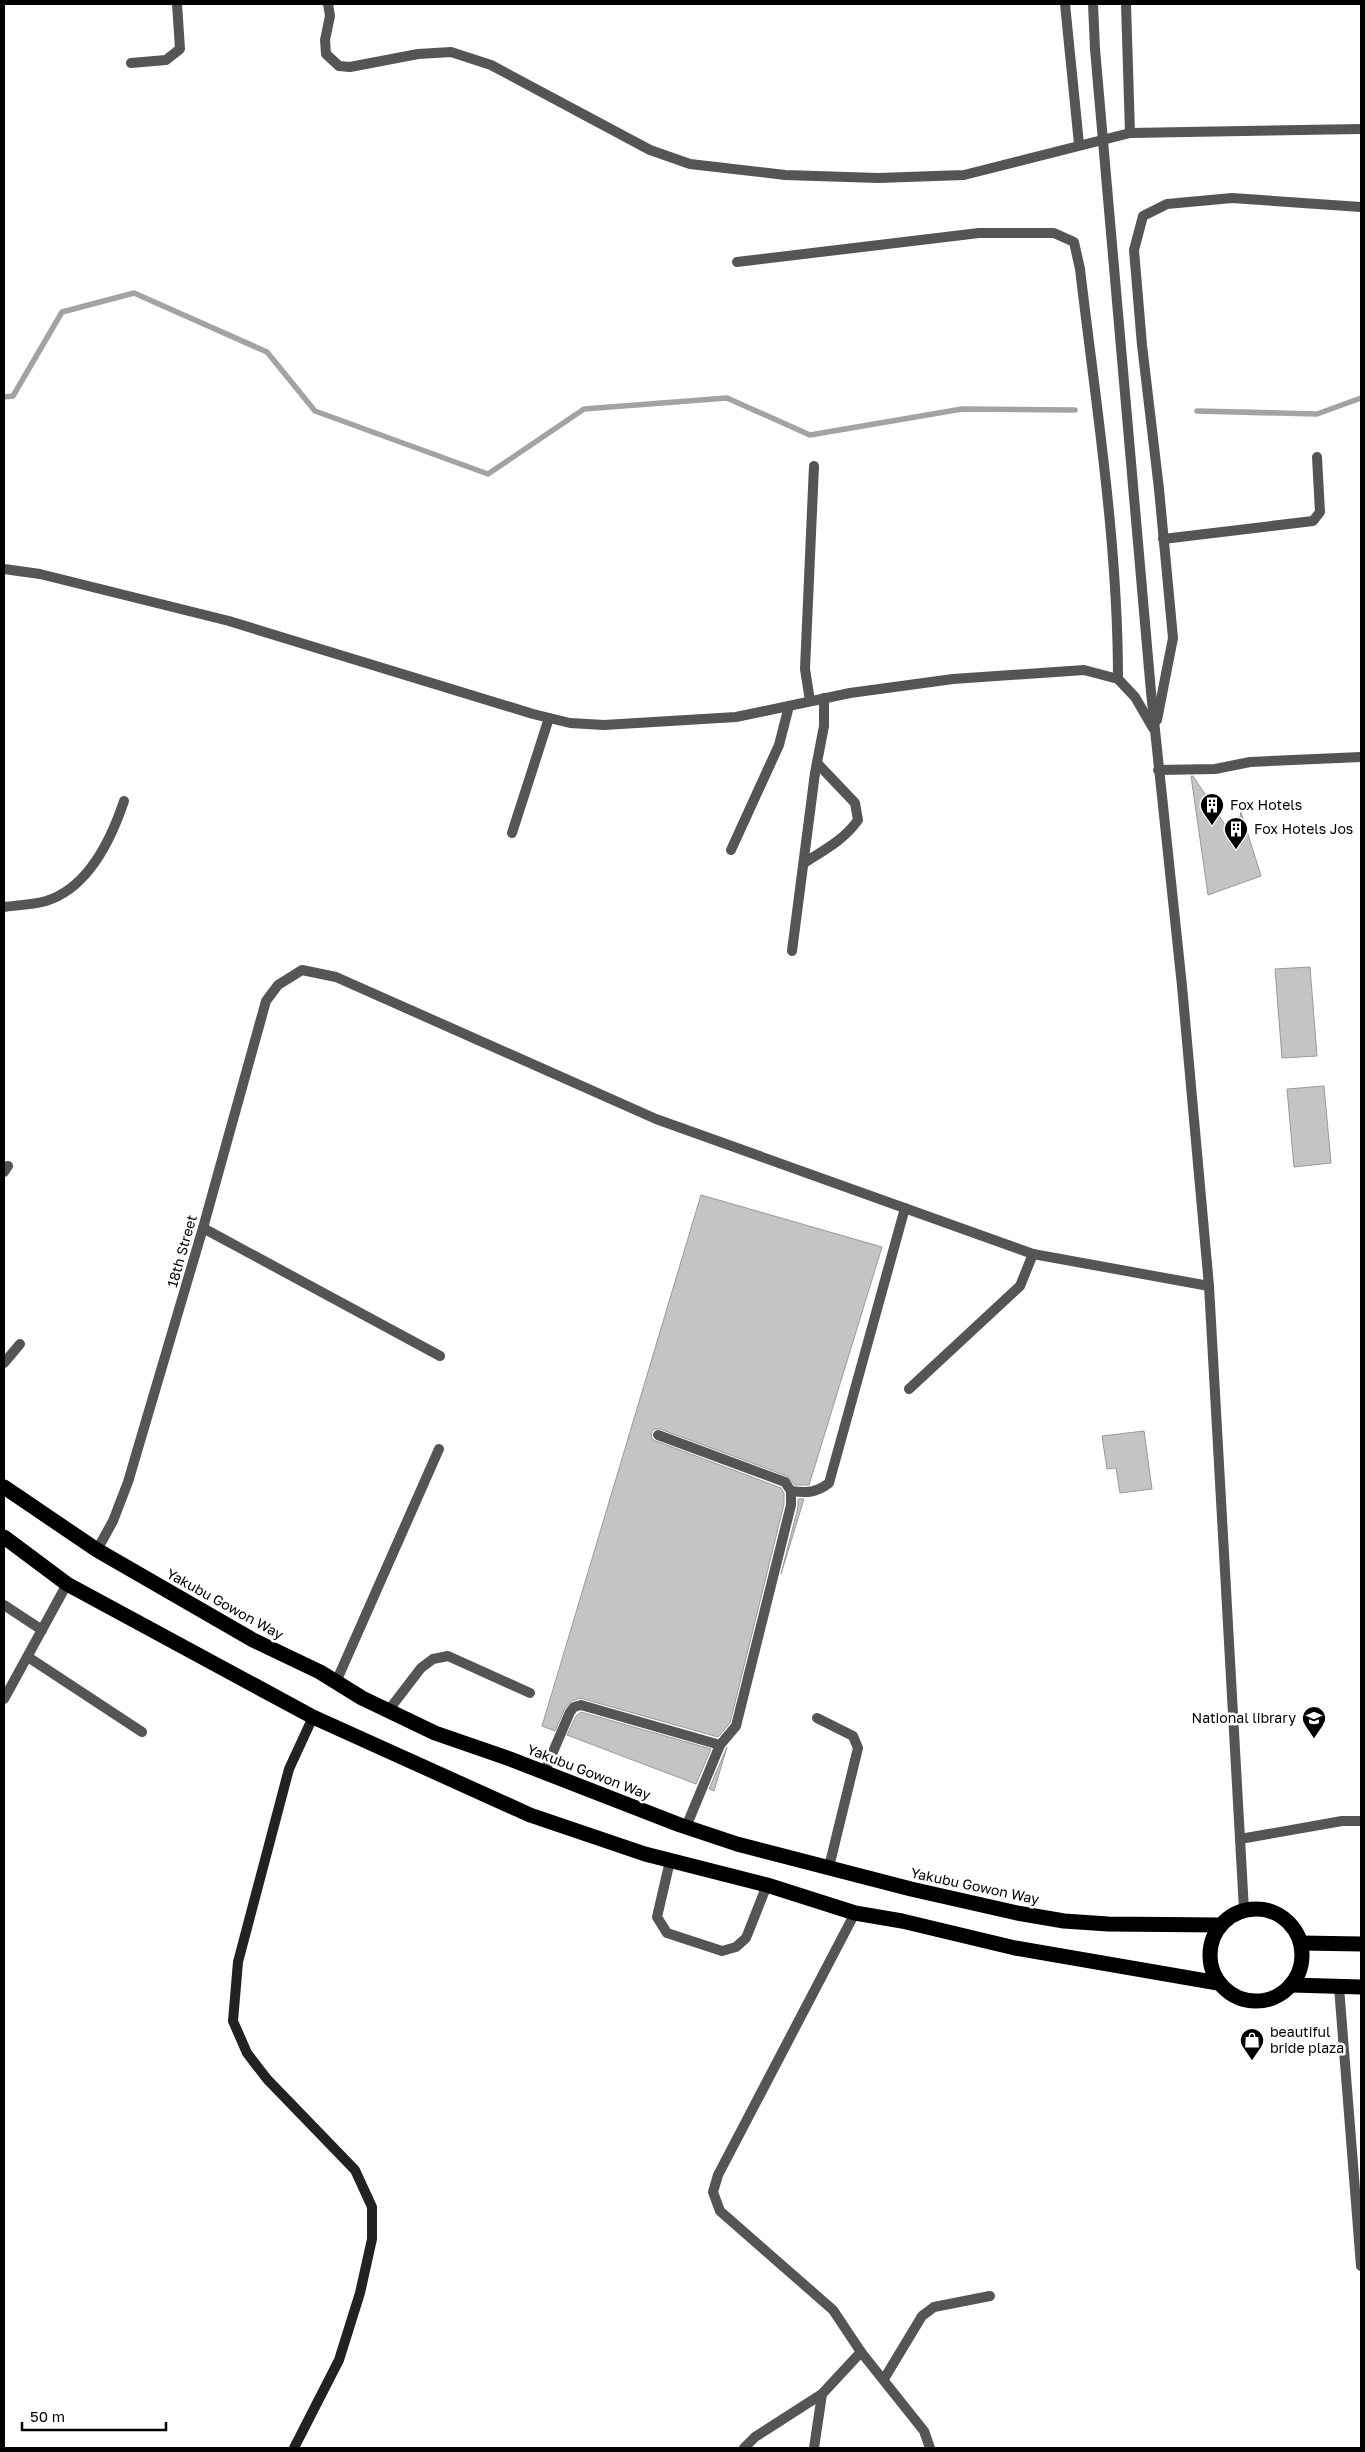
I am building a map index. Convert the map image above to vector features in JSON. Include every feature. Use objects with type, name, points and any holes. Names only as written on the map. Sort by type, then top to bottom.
[{"type":"highway","name":"Yakubu Gowon Way","points":[[4,1487],[97,1550],[253,1640],[388,1711],[435,1733],[544,1772],[686,1827],[737,1844],[921,1891],[1064,1921],[1108,1924],[1220,1925]]},
{"type":"highway","points":[[4,1537],[67,1584],[313,1716],[530,1814],[645,1854],[767,1885],[855,1913],[1015,1948],[1218,1983]]},
{"type":"highway","points":[[1258,1908],[1273,1912],[1285,1919],[1295,1930],[1301,1944],[1301,1965],[1292,1985],[1272,1999],[1249,2002],[1226,1992],[1218,1983],[1209,1960],[1210,1948],[1220,1925],[1230,1916],[1244,1910],[1258,1908]]},
{"type":"highway","points":[[1301,1944],[1361,1944]]},
{"type":"highway","points":[[1292,1985],[1361,1987]]},
{"type":"street","points":[[132,63],[166,60],[180,49],[177,4]]},
{"type":"street","points":[[328,4],[330,16],[325,40],[326,54],[339,66],[350,67],[418,54],[451,52],[491,64],[650,150],[690,164],[785,175],[878,178],[964,175],[1079,144],[1130,133],[1361,130]]},
{"type":"street","points":[[1065,4],[1079,144]]},
{"type":"street","points":[[1093,4],[1094,49],[1154,731],[1182,986],[1209,1286],[1244,1910]]},
{"type":"street","points":[[1126,4],[1130,133]]},
{"type":"street","points":[[1154,731],[1173,638],[1142,345],[1134,250],[1143,216],[1167,204],[1232,198],[1361,208]]},
{"type":"street","points":[[737,262],[979,232],[1054,233],[1074,242],[1082,279],[1109,518],[1118,613],[1118,679]]},
{"type":"street","points":[[1164,539],[1313,522],[1320,512],[1318,457]]},
{"type":"street","points":[[810,701],[805,670],[814,466]]},
{"type":"street","points":[[4,569],[40,574],[229,621],[570,723],[604,725],[736,717],[850,693],[953,679],[1084,670],[1118,679],[1134,697],[1154,731]]},
{"type":"street","points":[[792,951],[817,762],[824,726],[824,698]]},
{"type":"street","points":[[731,850],[779,745],[789,706]]},
{"type":"street","points":[[512,833],[549,718]]},
{"type":"street","points":[[1158,770],[1215,769],[1250,762],[1361,757]]},
{"type":"street","points":[[804,862],[844,836],[858,820],[856,803],[817,762]]},
{"type":"street","points":[[4,907],[46,901],[70,890],[89,870],[109,838],[124,801]]},
{"type":"street","name":"18th Street","points":[[97,1550],[112,1522],[128,1482],[203,1228],[266,1001],[278,985],[302,970],[336,977],[656,1119],[905,1208]]},
{"type":"street","points":[[791,1491],[807,1493],[820,1490],[829,1483],[905,1208],[1033,1254],[1209,1286]]},
{"type":"street","points":[[203,1228],[440,1356]]},
{"type":"street","points":[[909,1389],[1020,1286],[1033,1254]]},
{"type":"street","points":[[4,1363],[20,1344]]},
{"type":"street","points":[[658,1436],[784,1482],[791,1491],[791,1504],[736,1726],[720,1745],[686,1827]]},
{"type":"street","points":[[336,1682],[439,1449]]},
{"type":"street","points":[[4,1699],[67,1584]]},
{"type":"street","points":[[4,1605],[42,1630]]},
{"type":"street","points":[[388,1711],[421,1668],[433,1659],[448,1656],[530,1693]]},
{"type":"street","points":[[28,1657],[142,1732]]},
{"type":"street","points":[[544,1772],[570,1712],[574,1707],[581,1705],[720,1745]]},
{"type":"street","points":[[294,2448],[339,2360],[360,2293],[372,2239],[372,2207],[355,2170],[267,2079],[247,2053],[232,2021],[238,1962],[281,1798],[289,1769],[313,1716]]},
{"type":"street","points":[[817,1718],[853,1736],[858,1748],[829,1867]]},
{"type":"street","points":[[1240,1839],[1342,1821],[1361,1821]]},
{"type":"street","points":[[670,1861],[657,1917],[667,1933],[722,1951],[736,1947],[746,1938],[767,1885]]},
{"type":"street","points":[[855,1913],[718,2176],[713,2192],[720,2211],[833,2310],[861,2352],[924,2431],[930,2448]]},
{"type":"street","points":[[1339,1987],[1361,2266]]},
{"type":"street","points":[[884,2379],[922,2316],[934,2307],[990,2296]]},
{"type":"street","points":[[744,2448],[755,2438],[822,2394],[861,2352]]},
{"type":"street","points":[[814,2448],[822,2394]]},
{"type":"building","name":"Fox Hotels","points":[[1191,776],[1193,776],[1235,840],[1241,812],[1261,876],[1208,895]]},
{"type":"building","points":[[1310,967],[1317,1056],[1282,1058],[1275,969]]},
{"type":"building","points":[[1324,1086],[1331,1163],[1294,1167],[1287,1089]]},
{"type":"building","points":[[701,1195],[882,1247],[809,1485],[795,1485],[787,1476],[660,1429],[654,1429],[651,1433],[652,1439],[656,1441],[781,1488],[784,1493],[784,1504],[730,1723],[718,1737],[580,1698],[572,1701],[565,1708],[555,1731],[542,1726]]},
{"type":"building","points":[[1144,1431],[1152,1489],[1120,1493],[1116,1468],[1107,1469],[1102,1436]]},
{"type":"building","points":[[798,1499],[804,1499],[781,1574],[798,1507]]},
{"type":"building","points":[[581,1712],[711,1749],[696,1784],[567,1735],[576,1716]]},
{"type":"building","points":[[727,1747],[714,1791],[709,1789]]},
{"type":"waterway","points":[[4,397],[13,396],[62,312],[134,293],[267,352],[315,411],[488,474],[584,409],[727,398],[810,435],[962,409],[1075,410]]},
{"type":"waterway","points":[[1197,411],[1317,414],[1361,398]]},
{"type":"place","name":"Fox Hotels","points":[[1212,826]]},
{"type":"place","name":"Fox Hotels Jos","points":[[1236,850]]},
{"type":"place","name":"National library","points":[[1314,1739]]},
{"type":"place","name":"beautiful bride plaza","points":[[1252,2061]]}]
